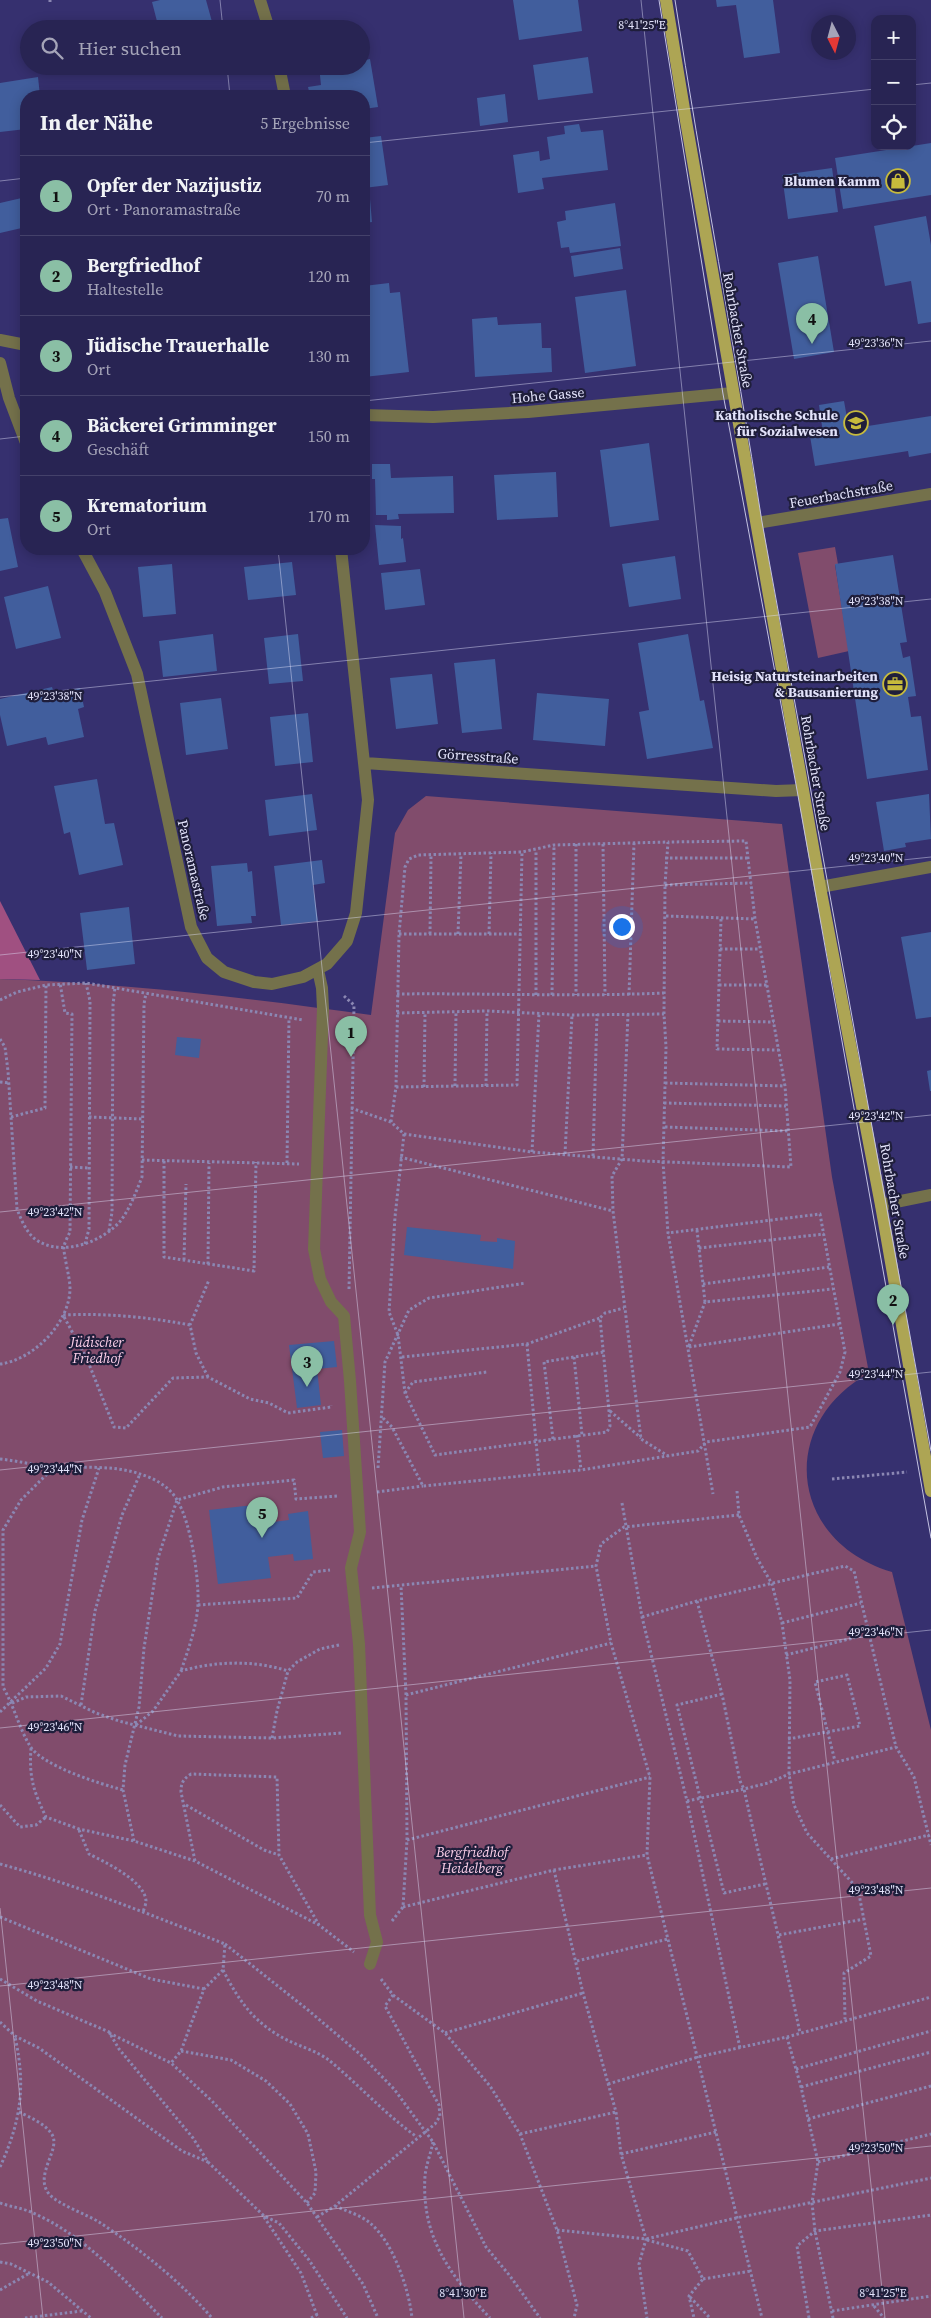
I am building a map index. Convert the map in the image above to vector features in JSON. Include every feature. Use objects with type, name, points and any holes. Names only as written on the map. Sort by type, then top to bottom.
[{"type":"main road","name":"Rohrbacher Straße","points":[[666,0],[820,887],[881,1205],[931,1491]]},
{"type":"street","points":[[260,0],[266,20]]},
{"type":"street","points":[[281,75],[284,90]]},
{"type":"street","points":[[0,340],[20,344]]},
{"type":"street","points":[[0,363],[9,398],[20,427]]},
{"type":"street","name":"Hohe Gasse","points":[[370,415],[433,417],[528,412],[733,393]]},
{"type":"street","name":"Feuerbachstraße","points":[[757,523],[931,494]]},
{"type":"street","name":"Panoramastraße","points":[[85,555],[105,592],[137,674],[185,908],[198,945],[207,958],[224,972],[254,982],[272,984],[288,982],[318,970],[327,964],[346,941],[356,913],[368,800],[365,763]]},
{"type":"street","points":[[342,555],[365,763]]},
{"type":"street","name":"Görresstraße","points":[[365,763],[776,791],[803,790]]},
{"type":"street","points":[[820,887],[931,867]]},
{"type":"street","points":[[318,970],[322,988],[322,1024],[314,1249],[320,1279],[331,1302],[344,1316],[359,1494],[360,1532],[351,1568],[359,1644],[370,1915],[377,1942],[370,1964]]},
{"type":"street","points":[[881,1205],[931,1196]]},
{"type":"path","points":[[351,1108],[391,1122],[404,1134],[532,1152],[663,1162],[791,1167],[785,1086],[755,919],[746,841],[554,845],[522,852],[418,855],[408,859],[404,867],[398,934],[396,1087],[391,1122]]},
{"type":"path","points":[[668,842],[665,858],[664,1014],[666,1047],[663,1162],[668,1233],[706,1442],[713,1494]]},
{"type":"path","points":[[629,995],[634,843]]},
{"type":"path","points":[[576,844],[576,995]]},
{"type":"path","points":[[603,844],[604,995]]},
{"type":"path","points":[[552,995],[554,845]]},
{"type":"path","points":[[536,850],[536,995]]},
{"type":"path","points":[[396,1087],[517,1085],[522,852]]},
{"type":"path","points":[[489,934],[491,853]]},
{"type":"path","points":[[458,934],[461,854]]},
{"type":"path","points":[[430,855],[430,934]]},
{"type":"path","points":[[665,858],[748,858]]},
{"type":"path","points":[[665,884],[752,883]]},
{"type":"path","points":[[666,916],[755,919]]},
{"type":"path","points":[[721,918],[717,1049],[779,1050]]},
{"type":"path","points":[[398,934],[521,934]]},
{"type":"path","points":[[720,949],[760,949]]},
{"type":"path","points":[[0,1364],[13,1362],[31,1353],[50,1335],[63,1315],[70,1290],[64,1247],[70,1232],[72,1014],[65,1014],[60,983]]},
{"type":"path","points":[[0,1000],[17,992],[46,985],[86,983],[322,1024]]},
{"type":"path","points":[[86,983],[90,1001],[89,1229],[86,1244]]},
{"type":"path","points":[[11,1117],[45,1108],[46,985]]},
{"type":"path","points":[[719,985],[767,985]]},
{"type":"path","points":[[108,1232],[112,1212],[113,1005],[115,987]]},
{"type":"path","points":[[0,1039],[5,1047],[9,1083],[17,1209],[26,1227],[35,1238],[46,1244],[64,1247],[86,1244],[108,1232],[121,1220],[133,1202],[142,1177],[144,1004],[146,993]]},
{"type":"path","points":[[397,994],[629,995],[664,993]]},
{"type":"path","points":[[397,1013],[487,1011],[572,1015],[664,1014]]},
{"type":"path","points":[[486,1086],[487,1011]]},
{"type":"path","points":[[344,1316],[349,1289],[353,1012]]},
{"type":"path","points":[[454,1086],[456,1012]]},
{"type":"path","points":[[424,1087],[425,1013]]},
{"type":"path","points":[[532,1152],[539,1014]]},
{"type":"path","points":[[593,1156],[597,1014]]},
{"type":"path","points":[[628,1014],[622,1159],[612,1176],[613,1211],[641,1439]]},
{"type":"path","points":[[565,1154],[572,1015]]},
{"type":"path","points":[[142,1160],[209,1163],[287,1163],[289,1018]]},
{"type":"path","points":[[718,1022],[774,1022]]},
{"type":"path","points":[[0,1082],[9,1083]]},
{"type":"path","points":[[665,1083],[785,1086]]},
{"type":"path","points":[[664,1103],[786,1106]]},
{"type":"path","points":[[89,1117],[112,1119],[143,1118]]},
{"type":"path","points":[[665,1127],[789,1131]]},
{"type":"path","points":[[404,1134],[400,1157],[389,1312],[398,1335],[405,1393],[434,1456],[606,1432],[610,1426],[600,1318]]},
{"type":"path","points":[[400,1157],[613,1211]]},
{"type":"path","points":[[164,1161],[164,1257],[254,1271],[256,1162]]},
{"type":"path","points":[[208,1264],[209,1163]]},
{"type":"path","points":[[70,1168],[88,1168]]},
{"type":"path","points":[[184,1260],[186,1184]]},
{"type":"path","points":[[177,1500],[223,1488],[294,1480],[296,1499],[581,1470],[698,1451],[706,1442],[810,1427],[840,1372],[845,1352],[820,1214],[668,1233]]},
{"type":"path","points":[[688,1347],[705,1302],[696,1230]]},
{"type":"path","points":[[699,1248],[824,1234]]},
{"type":"path","points":[[703,1284],[830,1267]]},
{"type":"path","points":[[208,1377],[196,1353],[190,1325],[210,1280]]},
{"type":"path","points":[[359,1494],[378,1474],[385,1362],[409,1310],[429,1298],[526,1283]]},
{"type":"path","points":[[705,1302],[833,1289]]},
{"type":"path","points":[[402,1357],[527,1344],[600,1318],[605,1313],[624,1308]]},
{"type":"path","points":[[63,1315],[84,1314],[153,1318],[190,1325]]},
{"type":"path","points":[[63,1315],[87,1359],[114,1428],[126,1428],[174,1378],[208,1377],[250,1399],[269,1403],[288,1413],[331,1408],[329,1390],[350,1381]]},
{"type":"path","points":[[688,1347],[839,1324]]},
{"type":"path","points":[[527,1344],[539,1474]]},
{"type":"path","points":[[552,1439],[544,1362],[604,1352]]},
{"type":"path","points":[[574,1357],[582,1435]]},
{"type":"path","points":[[405,1393],[414,1382],[487,1372]]},
{"type":"path","points":[[609,1411],[641,1439],[668,1456]]},
{"type":"path","points":[[383,1418],[392,1427],[423,1486]]},
{"type":"path","points":[[577,1435],[581,1470]]},
{"type":"path","points":[[0,1459],[54,1467],[99,1468],[140,1474],[162,1484],[177,1500],[188,1529],[197,1567],[198,1605],[189,1648],[182,1670],[153,1711],[135,1725]]},
{"type":"path","points":[[54,1467],[21,1500],[2,1530],[3,1688],[12,1703],[31,1748],[30,1773],[36,1797],[46,1817],[79,1829],[134,1841],[194,1861],[319,1925],[370,1964],[394,1995],[445,2033],[490,2086],[520,2134],[557,2230],[578,2305],[574,2318]]},
{"type":"path","points":[[0,1712],[12,1703],[46,1668],[60,1644],[82,1520],[99,1468]]},
{"type":"path","points":[[832,1479],[927,1470]]},
{"type":"path","points":[[82,1705],[95,1611],[122,1515],[140,1474]]},
{"type":"path","points":[[737,1491],[739,1515],[757,1558],[772,1584],[782,1623],[790,1680],[788,1774],[794,1805],[808,1833],[858,1889],[871,1956],[844,1973],[845,2019]]},
{"type":"path","points":[[134,1841],[123,1790],[125,1765],[135,1725],[144,1648],[158,1558],[177,1500]]},
{"type":"path","points":[[622,1503],[624,1527],[642,1617],[687,1801],[740,2048]]},
{"type":"path","points":[[739,1515],[624,1527],[601,1544],[596,1566],[610,1643],[650,1777],[647,1855],[762,2318]]},
{"type":"path","points":[[354,1590],[596,1566]]},
{"type":"path","points":[[642,1617],[697,1601],[845,1566],[854,1571],[896,1747],[914,1777],[931,1845]]},
{"type":"path","points":[[198,1605],[298,1598],[313,1572],[351,1568]]},
{"type":"path","points":[[401,1586],[406,1695],[407,1840],[403,1907],[554,1870],[647,1855]]},
{"type":"path","points":[[697,1601],[722,1694],[740,1781],[744,1789],[765,1884],[780,1935],[800,2033]]},
{"type":"path","points":[[782,1623],[862,1603]]},
{"type":"path","points":[[786,1655],[869,1634]]},
{"type":"path","points":[[406,1695],[610,1643]]},
{"type":"path","points":[[272,1738],[288,1671],[297,1662],[320,1649],[359,1644]]},
{"type":"path","points":[[182,1670],[217,1663],[273,1666],[288,1671]]},
{"type":"path","points":[[788,1740],[828,1734],[860,1726],[847,1675],[815,1682],[828,1734],[835,1761]]},
{"type":"path","points":[[722,1694],[677,1705],[724,1893],[765,1884]]},
{"type":"path","points":[[12,1703],[26,1697],[61,1696],[96,1713],[178,1736],[272,1738],[363,1731]]},
{"type":"path","points":[[687,1801],[768,1783],[788,1774],[896,1747]]},
{"type":"path","points":[[31,1748],[60,1767],[95,1782],[123,1790]]},
{"type":"path","points":[[194,1861],[181,1784],[184,1778],[191,1774],[276,1776],[279,1855],[319,1925]]},
{"type":"path","points":[[407,1840],[650,1777]]},
{"type":"path","points":[[0,1805],[20,1827],[36,1825],[46,1817]]},
{"type":"path","points":[[185,1805],[264,1850],[279,1855]]},
{"type":"path","points":[[79,1829],[81,1840],[89,1854],[107,1863],[134,1881],[144,1893],[146,1902],[143,1912]]},
{"type":"path","points":[[830,1859],[928,1835]]},
{"type":"path","points":[[0,1864],[143,1912],[225,1944],[308,2010],[361,2056],[394,2089],[426,2130],[486,2248],[510,2276],[540,2318]]},
{"type":"path","points":[[554,1870],[583,1993],[616,2112],[621,2154],[646,2240],[639,2264],[647,2318]]},
{"type":"path","points":[[0,1917],[150,1979],[204,1989]]},
{"type":"path","points":[[780,1935],[864,1920]]},
{"type":"path","points":[[576,1961],[668,1939]]},
{"type":"path","points":[[225,1944],[223,1970],[238,1999],[257,2020],[286,2039],[328,2059],[364,2090],[396,2122],[416,2137]]},
{"type":"path","points":[[171,2063],[182,2051],[204,1989],[223,1970]]},
{"type":"path","points":[[0,1979],[37,2001],[68,2016],[109,2032],[171,2063],[212,2101],[306,2203],[363,2284],[378,2318]]},
{"type":"path","points":[[445,2033],[583,1993]]},
{"type":"path","points":[[317,2217],[335,2206],[434,2124],[441,2111],[385,2006],[394,1995]]},
{"type":"path","points":[[608,2084],[698,2057],[787,2037],[845,2019],[931,1997]]},
{"type":"path","points":[[0,2022],[15,2036],[39,2048],[182,2151],[208,2162]]},
{"type":"path","points":[[796,2069],[931,2031]]},
{"type":"path","points":[[109,2032],[120,2049],[193,2138],[208,2162],[264,2216],[301,2273],[318,2316],[311,2318]]},
{"type":"path","points":[[0,2167],[11,2143],[19,2112],[22,2066],[15,2036]]},
{"type":"path","points":[[787,2037],[802,2087],[818,2162],[812,2203],[815,2231],[833,2318]]},
{"type":"path","points":[[182,2051],[231,2060],[266,2081],[290,2104],[308,2134],[316,2172],[315,2192],[306,2203]]},
{"type":"path","points":[[802,2087],[931,2052]]},
{"type":"path","points":[[808,2119],[931,2086]]},
{"type":"path","points":[[19,2112],[52,2133],[54,2142],[44,2175],[45,2188],[51,2196],[98,2222],[151,2261],[198,2302],[212,2318]]},
{"type":"path","points":[[520,2134],[616,2112]]},
{"type":"path","points":[[621,2154],[716,2132]]},
{"type":"path","points":[[818,2162],[931,2134]]},
{"type":"path","points":[[433,2142],[425,2174],[426,2211],[441,2258],[464,2290],[490,2318]]},
{"type":"path","points":[[646,2240],[736,2218],[931,2178]]},
{"type":"path","points":[[0,2203],[33,2212],[67,2232],[121,2276],[162,2318]]},
{"type":"path","points":[[335,2206],[370,2223],[391,2249],[412,2318]]},
{"type":"path","points":[[809,2318],[797,2246],[815,2231],[931,2215]]},
{"type":"path","points":[[264,2216],[279,2223],[310,2260],[347,2318]]},
{"type":"path","points":[[557,2230],[646,2240],[688,2251],[703,2279]]},
{"type":"path","points":[[0,2262],[12,2264],[28,2274],[48,2282],[91,2318]]},
{"type":"path","points":[[689,2296],[703,2279],[751,2271]]},
{"type":"path","points":[[0,2290],[28,2274]]},
{"type":"path","points":[[689,2296],[694,2318]]},
{"type":"path","points":[[689,2296],[700,2305],[710,2318]]},
{"type":"path","points":[[832,2311],[931,2296]]},
{"type":"path","points":[[874,2306],[884,2318]]},
{"type":"path","points":[[25,2318],[82,2311]]},
{"type":"green space","points":[[835,547],[838,564],[835,565],[849,651],[818,658],[798,553]]},
{"type":"green space","name":"Bergfriedhof Heidelberg","points":[[426,796],[782,824],[832,1177],[869,1373],[839,1395],[819,1422],[809,1451],[807,1481],[815,1510],[832,1536],[858,1557],[892,1572],[931,1730],[931,2318],[0,2318],[0,979],[186,992],[371,1015],[395,833],[408,810]]},
{"type":"shaded area","points":[[0,901],[40,980],[0,979]]},
{"type":"building","points":[[160,0],[206,0],[212,20],[157,20],[152,2]]},
{"type":"building","points":[[513,0],[578,0],[582,31],[519,40]]},
{"type":"building","points":[[716,0],[773,0],[780,53],[744,58],[736,5],[717,7]]},
{"type":"building","points":[[588,57],[593,93],[538,100],[533,65]]},
{"type":"building","points":[[370,59],[378,107],[370,108],[370,90],[309,90],[308,87],[321,85],[320,75],[370,75]]},
{"type":"building","points":[[38,77],[39,90],[20,90],[20,130],[0,132],[0,83]]},
{"type":"building","points":[[505,94],[508,122],[480,126],[477,98]]},
{"type":"building","points":[[579,124],[581,132],[603,130],[608,170],[542,178],[544,189],[518,193],[513,155],[539,151],[540,161],[550,159],[547,137],[565,134],[564,126]]},
{"type":"building","points":[[381,136],[388,185],[370,187],[370,137]]},
{"type":"building","points":[[931,143],[931,195],[843,209],[835,158],[886,150],[916,150],[916,145]]},
{"type":"building","points":[[832,168],[838,212],[788,219],[782,175]]},
{"type":"building","points":[[20,198],[20,228],[0,233],[0,203]]},
{"type":"building","points":[[370,199],[372,222],[370,222]]},
{"type":"building","points":[[615,203],[621,246],[570,253],[569,247],[561,248],[557,222],[566,220],[565,211]]},
{"type":"building","points":[[926,216],[931,245],[931,322],[918,324],[911,281],[885,286],[874,226]]},
{"type":"building","points":[[620,248],[623,269],[574,277],[571,256]]},
{"type":"building","points":[[818,256],[834,352],[794,359],[778,263]]},
{"type":"building","points":[[389,283],[390,293],[400,292],[409,372],[370,376],[370,285]]},
{"type":"building","points":[[626,290],[636,366],[585,373],[575,297]]},
{"type":"building","points":[[497,317],[498,325],[541,323],[542,348],[551,348],[552,372],[475,377],[472,319]]},
{"type":"building","points":[[844,401],[849,429],[931,416],[931,453],[909,457],[908,451],[815,466],[810,436],[823,433],[819,405]]},
{"type":"building","points":[[649,443],[659,520],[610,527],[600,450]]},
{"type":"building","points":[[372,464],[390,464],[391,478],[453,476],[454,513],[398,514],[399,519],[387,520],[387,515],[376,515],[375,479],[372,479]]},
{"type":"building","points":[[556,472],[558,517],[497,520],[494,475]]},
{"type":"building","points":[[8,518],[18,567],[0,571],[0,519]]},
{"type":"building","points":[[375,525],[401,526],[401,539],[403,538],[406,562],[379,565]]},
{"type":"building","points":[[893,555],[907,642],[900,643],[903,658],[910,656],[916,696],[908,697],[911,717],[921,716],[928,770],[867,779],[835,564]]},
{"type":"building","points":[[675,556],[681,599],[629,607],[622,564]]},
{"type":"building","points":[[292,562],[296,595],[248,600],[244,567]]},
{"type":"building","points":[[172,564],[176,614],[143,617],[138,567]]},
{"type":"building","points":[[420,569],[425,605],[385,610],[381,573]]},
{"type":"building","points":[[48,586],[61,638],[16,649],[4,597]]},
{"type":"building","points":[[213,634],[217,671],[163,677],[159,641]]},
{"type":"building","points":[[298,634],[303,681],[269,684],[264,638]]},
{"type":"building","points":[[688,634],[700,701],[704,700],[713,748],[647,759],[639,712],[649,710],[638,643]]},
{"type":"building","points":[[495,659],[502,729],[462,733],[454,663]]},
{"type":"building","points":[[432,674],[438,724],[396,729],[390,678]]},
{"type":"building","points":[[52,687],[54,693],[80,688],[84,707],[78,709],[84,737],[48,745],[46,737],[7,746],[0,715],[0,699]]},
{"type":"building","points":[[537,693],[609,699],[605,746],[533,740]]},
{"type":"building","points":[[221,698],[228,749],[186,755],[180,703]]},
{"type":"building","points":[[308,713],[313,762],[275,766],[270,717]]},
{"type":"building","points":[[97,779],[105,824],[114,823],[123,865],[79,875],[70,832],[64,834],[54,786]]},
{"type":"building","points":[[312,794],[317,830],[269,836],[265,800]]},
{"type":"building","points":[[929,794],[931,839],[905,843],[906,847],[884,851],[876,802]]},
{"type":"building","points":[[322,860],[325,883],[313,885],[318,921],[281,925],[274,866]]},
{"type":"building","points":[[247,863],[248,872],[252,871],[256,916],[251,916],[252,923],[217,926],[211,866]]},
{"type":"building","points":[[129,907],[135,964],[87,970],[80,913]]},
{"type":"building","points":[[931,932],[931,1017],[916,1019],[901,937]]},
{"type":"building","points":[[177,1037],[201,1039],[199,1058],[175,1055]]},
{"type":"building","points":[[931,1070],[931,1091],[930,1091],[927,1071]]},
{"type":"building","points":[[407,1227],[481,1235],[480,1241],[497,1242],[497,1238],[515,1241],[513,1269],[404,1255]]},
{"type":"building","points":[[334,1341],[337,1367],[317,1369],[321,1405],[297,1408],[289,1345]]},
{"type":"building","points":[[342,1430],[344,1456],[323,1458],[320,1432]]},
{"type":"building","points":[[262,1504],[265,1523],[289,1520],[288,1514],[308,1511],[313,1559],[294,1561],[293,1554],[268,1557],[271,1578],[218,1584],[209,1510]]},
{"type":"tram line","points":[[659,0],[723,394],[797,790],[931,1538]]},
{"type":"tram line","points":[[675,0],[762,522],[931,1451]]},
{"type":"place","name":"Blumen Kamm","points":[[898,181]]},
{"type":"place","name":"Bäckerei Grimminger","points":[[812,344]]},
{"type":"place","name":"Katholische Schule für Sozialwesen","points":[[856,423]]},
{"type":"place","name":"Heisig Natursteinarbeiten & Bausanierung","points":[[895,684]]},
{"type":"place","name":"Opfer der Nazijustiz","points":[[351,1057]]},
{"type":"place","name":"Bergfriedhof","points":[[893,1325]]},
{"type":"place","name":"Jüdische Trauerhalle","points":[[307,1387]]},
{"type":"place","name":"Krematorium","points":[[262,1538]]},
{"type":"park label","name":"Jüdischer Friedhof","points":[[97,1350]]}]
